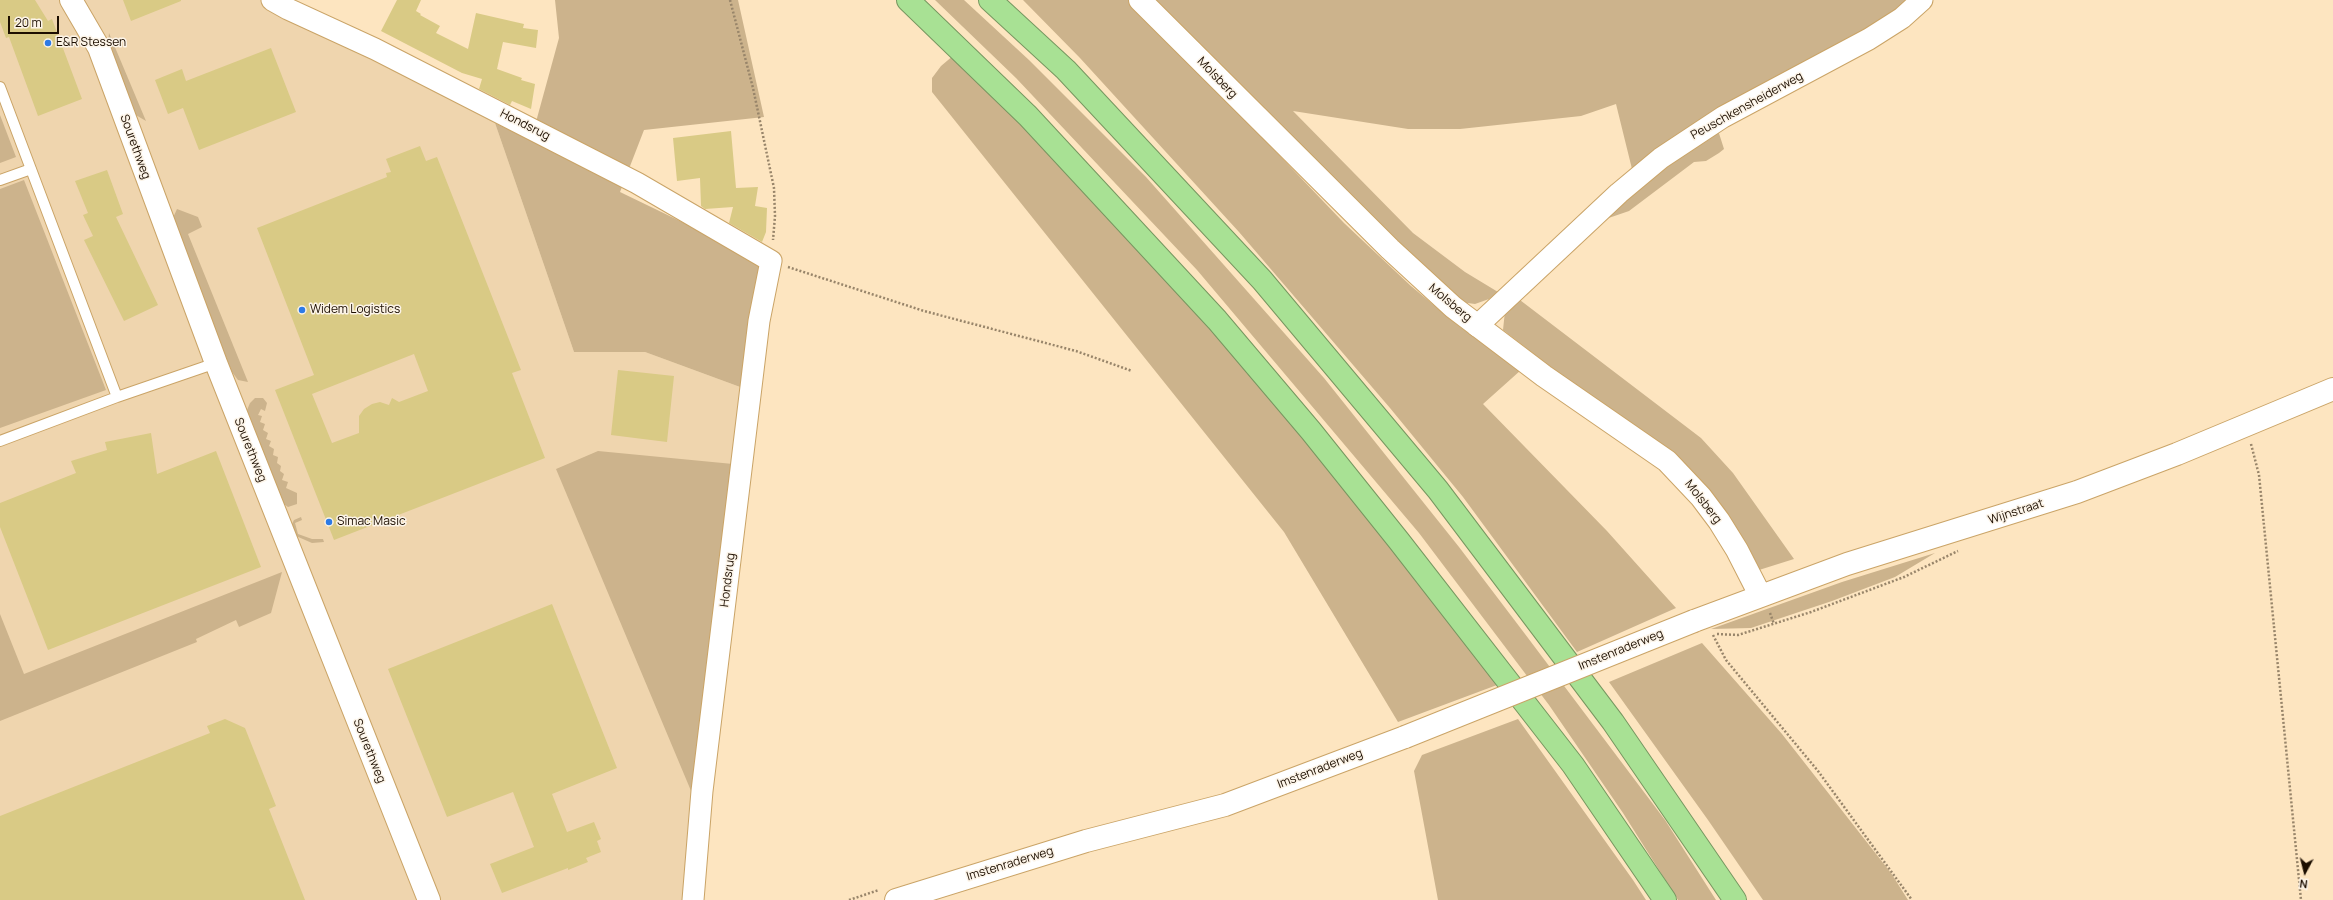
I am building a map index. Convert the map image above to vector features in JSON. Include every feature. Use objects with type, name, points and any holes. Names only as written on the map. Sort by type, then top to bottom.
[{"type":"highway","points":[[908,0],[1028,116],[1217,320],[1311,430],[1573,765],[1665,900]]},
{"type":"highway","points":[[990,0],[1066,70],[1262,280],[1438,490],[1613,722],[1735,900]]},
{"type":"street","name":"Sourethweg","points":[[71,0],[99,48],[216,363],[429,900]]},
{"type":"street","name":"Hondsrug","points":[[272,0],[288,10],[375,49],[637,183],[771,261],[758,328],[702,791],[693,900]]},
{"type":"street","name":"Molsberg","points":[[1140,0],[1390,249],[1477,326],[1544,376],[1668,461],[1701,496],[1719,521],[1737,550],[1760,596]]},
{"type":"street","name":"Peuschkensheiderweg","points":[[1477,326],[1619,193],[1661,158],[1723,117],[1869,39],[1902,18],[1922,0]]},
{"type":"street","name":"Wijnstraat","points":[[1694,621],[1847,564],[2084,490],[2177,454],[2333,389]]},
{"type":"street","name":"Imstenraderweg","points":[[896,900],[935,886],[1086,841],[1225,805],[1406,737],[1694,621]]},
{"type":"street","name":"Imstenraderweg","points":[[910,900],[935,886]]},
{"type":"lane","points":[[0,87],[117,397]]},
{"type":"lane","points":[[0,180],[31,168]]},
{"type":"lane","points":[[0,442],[117,397],[216,363]]},
{"type":"path","points":[[730,0],[753,88],[774,188],[775,216],[771,261],[924,311],[1076,351],[1132,371]]},
{"type":"path","points":[[2251,440],[2259,475],[2301,900]]},
{"type":"path","points":[[1774,624],[1732,636],[1712,633],[1726,660],[1818,771],[1912,900]]},
{"type":"shaded area","points":[[0,0],[287,0],[495,123],[574,352],[645,352],[751,391],[687,900],[0,900]]},
{"type":"shaded area","points":[[555,0],[738,0],[764,117],[644,130],[620,192],[767,263],[751,391],[645,352],[574,352],[495,123],[531,140],[559,38]]},
{"type":"shaded area","points":[[935,0],[964,0],[1029,60],[1146,177],[1324,378],[1459,547],[1665,820],[1716,900],[1678,900],[1623,813],[1549,705],[1419,533],[1197,270],[1016,78]]},
{"type":"shaded area","points":[[1023,0],[1131,0],[1344,223],[1411,286],[1460,327],[1521,370],[1483,404],[1607,531],[1676,608],[1577,652],[1463,497],[1390,408],[1239,232],[1080,58]]},
{"type":"shaded area","points":[[1153,0],[1913,0],[1905,8],[1718,109],[1674,137],[1632,169],[1616,104],[1581,116],[1460,129],[1408,129],[1293,111],[1413,233],[1465,272],[1498,292],[1489,299],[1475,304],[1453,301]]},
{"type":"shaded area","points":[[109,33],[146,121],[129,111],[107,53]]},
{"type":"shaded area","points":[[954,55],[1139,243],[1333,472],[1497,685],[1398,722],[1284,532],[932,92],[932,78],[941,66]]},
{"type":"shaded area","points":[[0,115],[16,157],[0,163]]},
{"type":"shaded area","points":[[1717,127],[1724,149],[1719,153],[1706,161],[1694,162],[1629,211],[1597,222]]},
{"type":"shaded area","points":[[24,180],[106,390],[0,428],[0,189]]},
{"type":"shaded area","points":[[177,209],[198,217],[202,227],[188,234],[248,382],[238,380],[232,372],[172,220]]},
{"type":"shaded area","points":[[1516,297],[1701,438],[1733,473],[1794,559],[1759,570],[1681,461],[1654,439],[1592,399],[1503,330],[1505,311]]},
{"type":"shaded area","points":[[255,398],[263,398],[267,403],[265,411],[261,409],[258,415],[262,416],[260,422],[265,424],[263,430],[268,433],[266,439],[271,441],[269,446],[274,449],[273,455],[278,457],[277,463],[281,466],[280,471],[284,474],[282,480],[288,482],[286,488],[297,493],[297,504],[288,507],[284,504],[247,410],[250,403]]},
{"type":"shaded area","points":[[598,451],[733,464],[694,798],[556,469]]},
{"type":"shaded area","points":[[301,517],[302,520],[295,523],[298,534],[312,539],[323,539],[324,542],[312,543],[296,536],[292,524],[294,520]]},
{"type":"shaded area","points":[[1935,553],[1895,577],[1832,601],[1751,628],[1711,629],[1842,582]]},
{"type":"shaded area","points":[[282,572],[271,613],[239,627],[236,620],[196,639],[197,642],[0,721],[0,614],[24,674]]},
{"type":"shaded area","points":[[1702,643],[1782,734],[1891,873],[1908,900],[1763,900],[1708,820],[1609,682]]},
{"type":"shaded area","points":[[1518,719],[1646,900],[1438,900],[1414,771],[1422,755]]},
{"type":"building","points":[[0,0],[35,0],[48,21],[52,19],[82,99],[38,116],[9,37],[6,38],[0,22]]},
{"type":"building","points":[[123,0],[181,0],[181,1],[131,21]]},
{"type":"building","points":[[397,0],[421,0],[416,11],[421,14],[420,15],[440,26],[436,33],[468,49],[476,13],[524,24],[523,28],[538,30],[536,48],[503,42],[497,69],[522,78],[521,80],[535,84],[531,109],[512,101],[510,105],[479,89],[482,79],[462,73],[381,31]]},
{"type":"building","points":[[271,48],[296,112],[199,150],[183,108],[168,114],[155,80],[182,69],[186,81]]},
{"type":"building","points":[[731,131],[736,188],[758,187],[755,206],[767,208],[766,232],[762,242],[729,223],[733,207],[705,209],[701,206],[700,178],[677,181],[673,138]]},
{"type":"building","points":[[420,146],[426,161],[437,157],[521,370],[512,373],[545,458],[334,540],[275,390],[314,375],[257,228],[387,177],[386,173],[391,172],[386,159]],"holes":[[[414,354],[428,391],[399,402],[392,398],[389,405],[380,402],[372,404],[364,409],[359,416],[359,433],[332,443],[312,394]]]},
{"type":"building","points":[[107,170],[123,214],[116,217],[158,305],[124,321],[84,240],[93,236],[83,215],[88,213],[75,181]]},
{"type":"building","points":[[618,370],[674,376],[667,442],[611,435]]},
{"type":"building","points":[[151,433],[157,474],[216,451],[261,567],[48,650],[0,527],[0,503],[76,473],[71,461],[107,450],[105,442]]},
{"type":"building","points":[[552,604],[617,768],[552,794],[567,832],[594,822],[601,839],[597,841],[601,852],[586,858],[588,862],[502,893],[490,864],[534,847],[513,792],[447,817],[388,669]]},
{"type":"building","points":[[225,719],[245,728],[276,806],[269,809],[305,900],[0,900],[0,816],[210,733],[207,726]]},
{"type":"place","name":"E&R Stessen","points":[[48,43]]},
{"type":"place","name":"Widem Logistics","points":[[302,310]]},
{"type":"place","name":"Simac Masic","points":[[329,522]]}]
